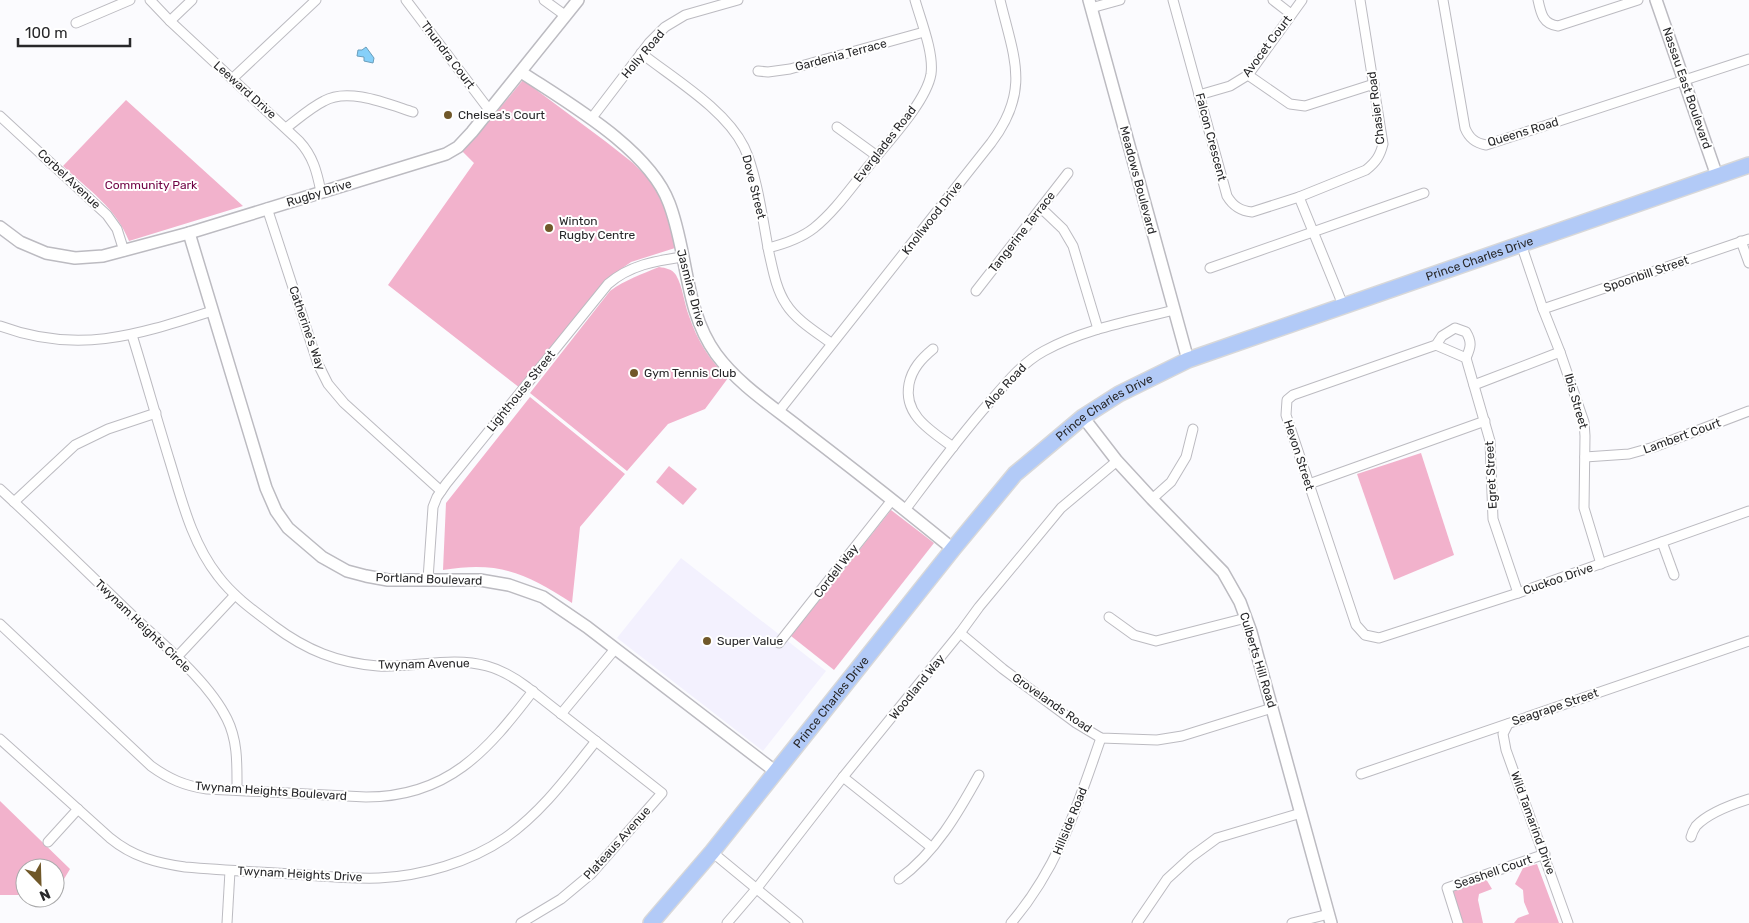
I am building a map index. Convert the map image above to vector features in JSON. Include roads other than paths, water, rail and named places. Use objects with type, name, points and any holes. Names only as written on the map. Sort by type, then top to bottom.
[{"type":"highway","name":"Prince Charles Drive","points":[[651,923],[712,852],[1015,474],[1084,417],[1119,394],[1188,360],[1749,165]]},
{"type":"street","points":[[76,23],[130,0]]},
{"type":"street","name":"Leeward Drive","points":[[150,0],[303,145],[317,170],[321,192]]},
{"type":"street","points":[[170,21],[192,0]]},
{"type":"street","points":[[232,79],[316,0]]},
{"type":"street","name":"Thundra Court","points":[[406,0],[490,111]]},
{"type":"street","points":[[544,0],[566,16]]},
{"type":"street","name":"Rugby Drive","points":[[0,227],[30,247],[56,255],[93,257],[124,251],[189,233],[453,151],[490,111],[578,0]]},
{"type":"street","name":"Holly Road","points":[[591,119],[658,32],[678,19],[698,11],[738,0]]},
{"type":"street","name":"Everglades Road","points":[[768,248],[800,237],[819,224],[914,109],[929,83],[931,63],[915,0]]},
{"type":"street","name":"Knollwood Drive","points":[[779,411],[991,143],[1008,117],[1016,90],[1016,76],[1000,0]]},
{"type":"street","points":[[1090,4],[1120,0]]},
{"type":"street","name":"Falcon Crescent","points":[[1173,0],[1227,196],[1231,203],[1244,211],[1252,212],[1299,197]]},
{"type":"street","points":[[1273,0],[1291,14]]},
{"type":"street","name":"Avocet Court","points":[[1199,95],[1230,86],[1248,75],[1302,0]]},
{"type":"street","name":"Chasier Road","points":[[1299,197],[1366,170],[1380,154],[1383,144],[1360,0]]},
{"type":"street","name":"Queens Road","points":[[1443,0],[1465,128],[1472,140],[1479,144],[1486,145],[1684,81]]},
{"type":"street","points":[[1538,0],[1543,19],[1547,23],[1558,26],[1638,0]]},
{"type":"street","name":"Nassau East Boulevard","points":[[1656,0],[1717,176]]},
{"type":"street","name":"Meadows Boulevard","points":[[1090,4],[1188,360]]},
{"type":"street","name":"Gardenia Terrace","points":[[758,71],[768,72],[790,68],[924,32]]},
{"type":"street","name":"Dove Street","points":[[641,53],[722,117],[736,133],[751,168],[776,280],[785,303],[831,343]]},
{"type":"street","points":[[1684,81],[1749,59]]},
{"type":"street","name":"Jasmine Drive","points":[[521,72],[591,119],[641,161],[660,184],[673,213],[695,310],[710,344],[734,373],[953,549]]},
{"type":"street","points":[[1248,75],[1284,100],[1298,106],[1305,106],[1374,84]]},
{"type":"street","points":[[286,128],[323,101],[340,96],[358,97],[413,112]]},
{"type":"street","name":"Corbel Avenue","points":[[0,116],[108,215],[117,229],[124,251]]},
{"type":"street","points":[[837,127],[876,156]]},
{"type":"street","name":"Tangerine Terrace","points":[[976,291],[1068,173]]},
{"type":"street","points":[[1210,268],[1424,192]]},
{"type":"street","points":[[1299,197],[1343,305]]},
{"type":"street","name":"Catherine's Way","points":[[267,208],[318,364],[328,384],[344,403],[441,491]]},
{"type":"street","points":[[1041,208],[1063,229],[1073,246],[1098,330]]},
{"type":"street","name":"Portland Boulevard","points":[[189,233],[271,502],[280,518],[311,548],[336,566],[366,576],[388,580],[480,580],[509,585],[533,592],[563,609],[776,772]]},
{"type":"street","points":[[1745,240],[1749,263]]},
{"type":"street","name":"Spoonbill Street","points":[[1543,308],[1745,240]]},
{"type":"street","name":"Ibis Street","points":[[1521,244],[1584,422],[1584,508],[1601,564]]},
{"type":"street","name":"Lighthouse Street","points":[[428,579],[433,507],[441,491],[608,284],[624,272],[638,266],[682,256]]},
{"type":"street","name":"Aloe Road","points":[[905,510],[952,447],[1013,376],[1028,362],[1060,343],[1098,330],[1174,310]]},
{"type":"street","points":[[0,326],[34,336],[65,340],[97,340],[132,335],[212,311]]},
{"type":"street","name":"Hevon Street","points":[[1365,635],[1356,625],[1286,415],[1287,400],[1293,395],[1436,345],[1442,336],[1455,328],[1466,332],[1471,344],[1466,358]]},
{"type":"street","name":"Twynam Avenue","points":[[132,335],[192,530],[211,566],[235,595],[264,619],[296,641],[334,658],[378,666],[460,663],[486,666],[507,674],[533,692],[662,793]]},
{"type":"street","points":[[1436,345],[1466,358]]},
{"type":"street","points":[[933,349],[915,368],[910,381],[908,400],[912,410],[925,426],[952,447]]},
{"type":"street","points":[[1474,385],[1560,352]]},
{"type":"street","name":"Egret Street","points":[[1466,358],[1490,441],[1493,519],[1518,593]]},
{"type":"street","name":"Lambert Court","points":[[1584,457],[1629,454],[1646,450],[1749,411]]},
{"type":"street","points":[[14,502],[75,445],[103,431],[156,413]]},
{"type":"street","name":"Culberts Hill Road","points":[[1084,417],[1118,461],[1152,500],[1223,572],[1240,602],[1272,708],[1330,919]]},
{"type":"street","points":[[1309,484],[1485,421]]},
{"type":"street","points":[[1152,500],[1171,482],[1186,457],[1193,429]]},
{"type":"street","name":"Woodland Way","points":[[727,923],[757,888],[979,607],[1061,508],[1095,478],[1118,461]]},
{"type":"street","name":"Twynam Heights Circle","points":[[0,489],[177,657],[216,701],[228,720],[237,752],[237,790]]},
{"type":"street","name":"Cordell Way","points":[[779,642],[892,500]]},
{"type":"street","name":"Cuckoo Drive","points":[[1365,635],[1379,638],[1518,593],[1749,512]]},
{"type":"street","points":[[1662,542],[1674,575]]},
{"type":"street","points":[[177,657],[235,595]]},
{"type":"street","points":[[1109,617],[1134,635],[1156,641],[1246,618]]},
{"type":"street","name":"Twynam Heights Boulevard","points":[[0,624],[138,754],[163,775],[189,786],[382,797],[426,787],[455,773],[481,753],[507,725],[533,692]]},
{"type":"street","name":"Grovelands Road","points":[[960,633],[1003,669],[1069,718],[1101,738],[1157,740],[1182,736],[1272,708]]},
{"type":"street","name":"Seagrape Street","points":[[1361,774],[1749,641]]},
{"type":"street","points":[[561,714],[615,649]]},
{"type":"street","name":"Wild Tamarind Drive","points":[[1508,724],[1503,734],[1506,750],[1545,854],[1568,923]]},
{"type":"street","name":"Hillside Road","points":[[1011,923],[1024,908],[1052,864],[1070,827],[1101,738]]},
{"type":"street","name":"Twynam Heights Drive","points":[[0,739],[122,847],[138,856],[172,865],[379,878],[421,871],[463,859],[496,843],[528,820],[558,788],[596,741]]},
{"type":"street","points":[[899,879],[916,867],[944,832],[960,809],[979,775]]},
{"type":"street","points":[[843,777],[931,847]]},
{"type":"street","name":"Plateaus Avenue","points":[[521,923],[561,899],[592,874],[662,793]]},
{"type":"street","points":[[1690,837],[1696,826],[1711,816],[1730,805],[1749,800]]},
{"type":"street","points":[[48,842],[78,809]]},
{"type":"street","points":[[1137,923],[1168,879],[1191,857],[1217,838],[1301,813]]},
{"type":"street","points":[[712,852],[798,923]]},
{"type":"street","name":"Seashell Court","points":[[1458,923],[1447,888],[1545,854]]},
{"type":"street","points":[[227,923],[230,870]]},
{"type":"street","points":[[1292,923],[1330,919]]},
{"type":"water","points":[[366,47],[374,58],[373,63],[364,61],[364,57],[357,56],[358,50]]},
{"type":"place","name":"Chelsea's Court","points":[[448,115]]},
{"type":"place","name":"Winton Rugby Centre","points":[[549,228]]},
{"type":"place","name":"Gym Tennis Club","points":[[634,373]]},
{"type":"place","name":"Super Value","points":[[707,641]]},
{"type":"park label","name":"Community Park","points":[[151,185]]}]
